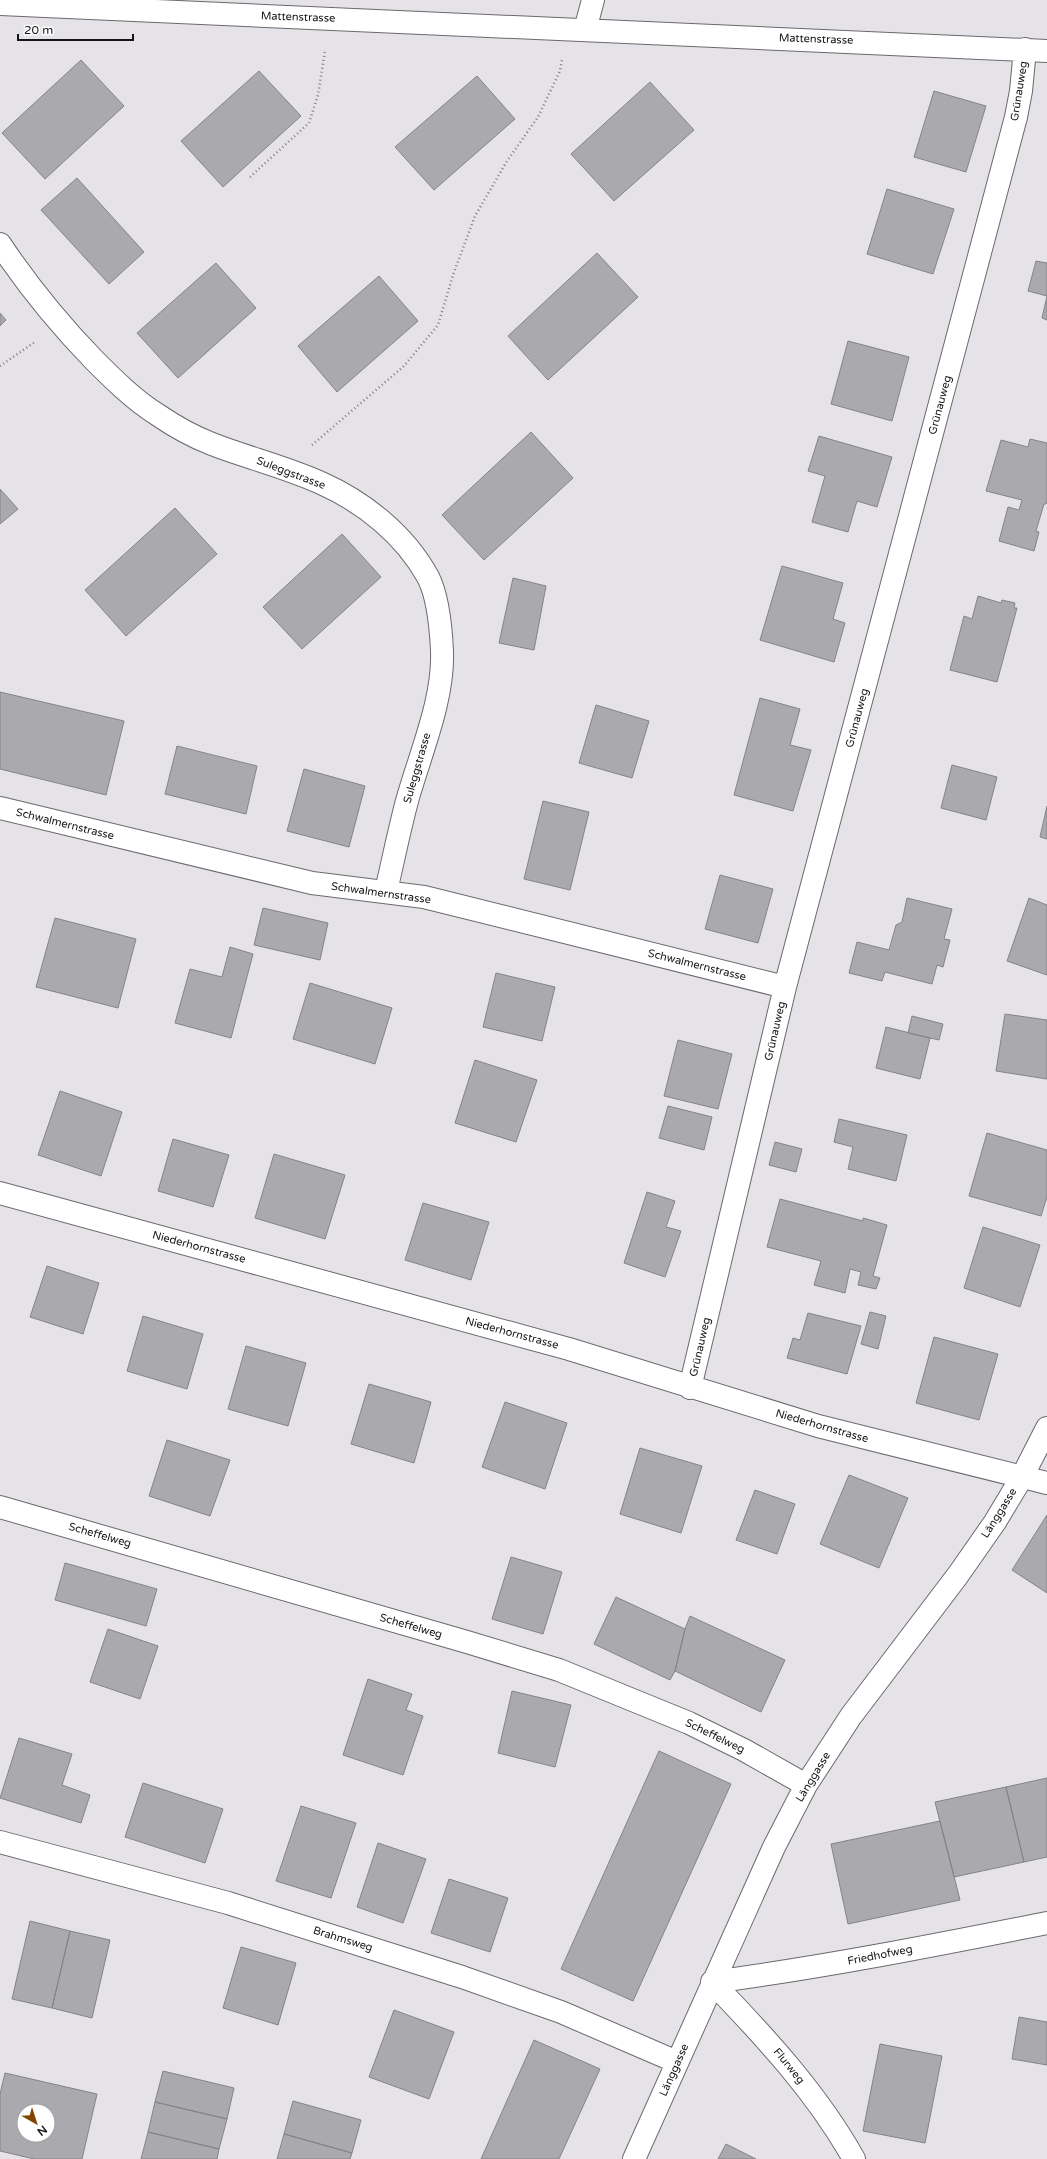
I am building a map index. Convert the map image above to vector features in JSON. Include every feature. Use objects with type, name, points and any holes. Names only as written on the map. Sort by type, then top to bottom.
[{"type":"street","points":[[576,30],[593,0]]},
{"type":"street","name":"Mattenstrasse","points":[[8,3],[331,19],[870,41],[1047,50]]},
{"type":"street","name":"Grünauweg","points":[[690,1388],[785,987],[1016,117],[1021,91],[1025,49]]},
{"type":"street","name":"Suleggstrasse","points":[[0,244],[23,278],[60,325],[113,380],[158,415],[210,443],[321,483],[367,508],[402,541],[429,579],[438,612],[442,653],[439,686],[406,802],[386,891]]},
{"type":"street","name":"Schwalmernstrasse","points":[[0,808],[312,883],[386,891],[444,902],[785,987]]},
{"type":"street","name":"Niederhornstrasse","points":[[0,1193],[569,1349],[690,1388],[818,1426],[1047,1483]]},
{"type":"street","name":"Länggasse","points":[[634,2159],[712,1982],[774,1847],[806,1785],[851,1716],[958,1575],[995,1522],[1022,1477],[1047,1428]]},
{"type":"street","name":"Scheffelweg","points":[[0,1507],[559,1670],[689,1723],[744,1750],[806,1785]]},
{"type":"street","name":"Brahmsweg","points":[[0,1842],[228,1903],[462,1977],[561,2012],[677,2062]]},
{"type":"street","name":"Friedhofweg","points":[[712,1982],[868,1958],[1047,1923]]},
{"type":"street","name":"Flurweg","points":[[712,1982],[777,2051],[816,2102],[854,2159]]},
{"type":"path","points":[[250,177],[309,123],[318,95],[331,19]]},
{"type":"path","points":[[284,470],[404,366],[438,324],[454,272],[475,216],[507,161],[538,117],[560,71],[576,30]]},
{"type":"path","points":[[0,366],[60,325]]},
{"type":"building","points":[[81,60],[124,106],[45,179],[2,133]]},
{"type":"building","points":[[259,71],[301,116],[223,187],[181,141]]},
{"type":"building","points":[[477,76],[515,119],[434,190],[395,147]]},
{"type":"building","points":[[650,82],[694,130],[614,201],[571,154]]},
{"type":"building","points":[[934,91],[986,106],[966,172],[914,157]]},
{"type":"building","points":[[77,178],[144,252],[109,284],[41,210]]},
{"type":"building","points":[[887,189],[954,209],[933,274],[867,254]]},
{"type":"building","points":[[597,253],[638,297],[548,380],[508,336]]},
{"type":"building","points":[[1036,261],[1047,263],[1047,296],[1028,291]]},
{"type":"building","points":[[216,263],[256,308],[178,378],[137,333]]},
{"type":"building","points":[[379,276],[418,321],[337,392],[298,346]]},
{"type":"building","points":[[1047,296],[1047,320],[1042,318]]},
{"type":"building","points":[[0,313],[6,320],[0,326]]},
{"type":"building","points":[[848,341],[909,357],[892,421],[831,404]]},
{"type":"building","points":[[531,432],[573,478],[484,560],[442,515]]},
{"type":"building","points":[[819,436],[892,457],[877,507],[857,501],[848,532],[812,522],[825,476],[808,471]]},
{"type":"building","points":[[1030,439],[1047,443],[1047,502],[1044,504],[1036,531],[1039,532],[1034,551],[999,541],[1008,507],[1019,510],[1022,500],[986,491],[1001,440],[1028,447]]},
{"type":"building","points":[[0,489],[18,509],[0,524]]},
{"type":"building","points":[[175,508],[217,554],[126,636],[85,590]]},
{"type":"building","points":[[342,534],[381,577],[302,649],[263,607]]},
{"type":"building","points":[[782,566],[843,583],[833,619],[845,623],[834,662],[760,640]]},
{"type":"building","points":[[513,578],[546,586],[534,650],[499,643]]},
{"type":"building","points":[[978,596],[1001,603],[1002,600],[1015,603],[1014,608],[1017,608],[997,682],[950,670],[964,616],[972,619]]},
{"type":"building","points":[[0,692],[124,721],[106,795],[0,769]]},
{"type":"building","points":[[760,698],[800,709],[790,745],[811,750],[793,811],[734,795]]},
{"type":"building","points":[[596,705],[649,721],[632,778],[579,763]]},
{"type":"building","points":[[177,746],[257,766],[246,814],[165,794]]},
{"type":"building","points":[[952,765],[997,777],[986,820],[941,808]]},
{"type":"building","points":[[304,769],[365,786],[349,847],[287,831]]},
{"type":"building","points":[[543,801],[589,812],[570,890],[524,879]]},
{"type":"building","points":[[1047,806],[1047,839],[1040,837]]},
{"type":"building","points":[[720,875],[773,889],[758,943],[705,929]]},
{"type":"building","points":[[907,898],[952,909],[944,939],[950,940],[943,967],[937,965],[932,984],[885,972],[882,981],[849,973],[857,942],[889,950],[896,925],[902,922]]},
{"type":"building","points":[[1029,898],[1047,905],[1047,975],[1007,961]]},
{"type":"building","points":[[263,908],[328,923],[320,960],[254,945]]},
{"type":"building","points":[[55,918],[136,939],[118,1008],[36,987]]},
{"type":"building","points":[[230,947],[253,954],[231,1038],[175,1023],[190,969],[222,977]]},
{"type":"building","points":[[496,973],[555,987],[542,1041],[483,1027]]},
{"type":"building","points":[[310,983],[392,1008],[375,1064],[293,1039]]},
{"type":"building","points":[[1005,1014],[1047,1020],[1047,1079],[996,1071]]},
{"type":"building","points":[[912,1016],[943,1024],[939,1040],[908,1033]]},
{"type":"building","points":[[886,1027],[930,1038],[920,1079],[876,1068]]},
{"type":"building","points":[[678,1040],[732,1054],[718,1109],[664,1096]]},
{"type":"building","points":[[475,1060],[537,1080],[516,1142],[455,1123]]},
{"type":"building","points":[[60,1091],[122,1112],[101,1176],[38,1155]]},
{"type":"building","points":[[668,1106],[712,1117],[704,1150],[659,1138]]},
{"type":"building","points":[[839,1119],[907,1135],[896,1181],[848,1169],[853,1147],[834,1142]]},
{"type":"building","points":[[987,1133],[1047,1150],[1047,1197],[1041,1216],[969,1196]]},
{"type":"building","points":[[173,1139],[229,1155],[213,1207],[158,1191]]},
{"type":"building","points":[[775,1142],[802,1149],[796,1172],[769,1165]]},
{"type":"building","points":[[274,1154],[345,1175],[325,1239],[255,1218]]},
{"type":"building","points":[[647,1192],[675,1201],[666,1227],[681,1231],[665,1277],[624,1263]]},
{"type":"building","points":[[780,1199],[863,1221],[863,1218],[887,1225],[873,1276],[880,1278],[876,1289],[858,1285],[861,1272],[850,1269],[845,1293],[814,1285],[821,1261],[767,1247]]},
{"type":"building","points":[[423,1203],[489,1222],[471,1280],[405,1260]]},
{"type":"building","points":[[983,1227],[1040,1245],[1020,1307],[964,1288]]},
{"type":"building","points":[[47,1266],[99,1283],[83,1334],[30,1317]]},
{"type":"building","points":[[870,1312],[886,1316],[878,1349],[861,1344]]},
{"type":"building","points":[[808,1313],[861,1326],[847,1374],[787,1358],[793,1338],[800,1340]]},
{"type":"building","points":[[143,1316],[203,1334],[187,1389],[127,1371]]},
{"type":"building","points":[[934,1337],[998,1354],[979,1420],[916,1403]]},
{"type":"building","points":[[246,1346],[306,1363],[288,1426],[228,1409]]},
{"type":"building","points":[[369,1384],[431,1402],[414,1463],[351,1444]]},
{"type":"building","points":[[505,1402],[567,1423],[545,1489],[482,1467]]},
{"type":"building","points":[[167,1440],[230,1460],[210,1516],[149,1496]]},
{"type":"building","points":[[640,1448],[702,1466],[681,1533],[620,1514]]},
{"type":"building","points":[[849,1475],[908,1498],[879,1568],[820,1544]]},
{"type":"building","points":[[755,1490],[795,1504],[777,1554],[736,1540]]},
{"type":"building","points":[[1047,1515],[1047,1593],[1012,1570]]},
{"type":"building","points":[[511,1557],[562,1572],[543,1634],[492,1619]]},
{"type":"building","points":[[65,1563],[157,1589],[146,1626],[55,1600]]},
{"type":"building","points":[[616,1597],[685,1629],[675,1671],[670,1680],[594,1644]]},
{"type":"building","points":[[690,1616],[785,1660],[761,1712],[675,1671],[685,1629]]},
{"type":"building","points":[[108,1629],[158,1646],[140,1699],[90,1682]]},
{"type":"building","points":[[368,1679],[412,1694],[406,1710],[423,1716],[403,1775],[343,1755]]},
{"type":"building","points":[[512,1691],[571,1705],[555,1767],[498,1753]]},
{"type":"building","points":[[19,1738],[72,1754],[62,1785],[90,1795],[81,1823],[0,1798]]},
{"type":"building","points":[[659,1751],[731,1784],[633,2001],[561,1969]]},
{"type":"building","points":[[1047,1778],[1047,1857],[1024,1862],[1006,1787]]},
{"type":"building","points":[[143,1783],[223,1809],[205,1863],[125,1837]]},
{"type":"building","points":[[1006,1787],[1024,1862],[954,1877],[935,1802]]},
{"type":"building","points":[[301,1806],[356,1823],[331,1898],[276,1881]]},
{"type":"building","points":[[940,1821],[960,1900],[848,1924],[831,1844]]},
{"type":"building","points":[[378,1843],[426,1859],[403,1923],[357,1907]]},
{"type":"building","points":[[449,1879],[508,1898],[490,1952],[431,1933]]},
{"type":"building","points":[[30,1921],[70,1931],[52,2008],[12,1999]]},
{"type":"building","points":[[70,1931],[110,1940],[92,2018],[52,2008]]},
{"type":"building","points":[[241,1947],[296,1963],[278,2025],[223,2008]]},
{"type":"building","points":[[394,2010],[454,2032],[429,2099],[369,2077]]},
{"type":"building","points":[[1019,2017],[1047,2022],[1047,2065],[1012,2059]]},
{"type":"building","points":[[534,2040],[600,2069],[559,2159],[481,2159]]},
{"type":"building","points":[[880,2044],[942,2056],[925,2143],[863,2131]]},
{"type":"building","points":[[163,2071],[234,2088],[227,2119],[155,2102]]},
{"type":"building","points":[[5,2073],[97,2094],[82,2159],[34,2159],[0,2151],[0,2094]]},
{"type":"building","points":[[293,2101],[361,2120],[352,2153],[284,2134]]},
{"type":"building","points":[[155,2102],[227,2119],[219,2149],[148,2132]]},
{"type":"building","points":[[148,2132],[219,2149],[217,2159],[141,2159]]},
{"type":"building","points":[[284,2134],[352,2153],[350,2159],[277,2159]]},
{"type":"building","points":[[726,2144],[756,2159],[718,2159]]}]
